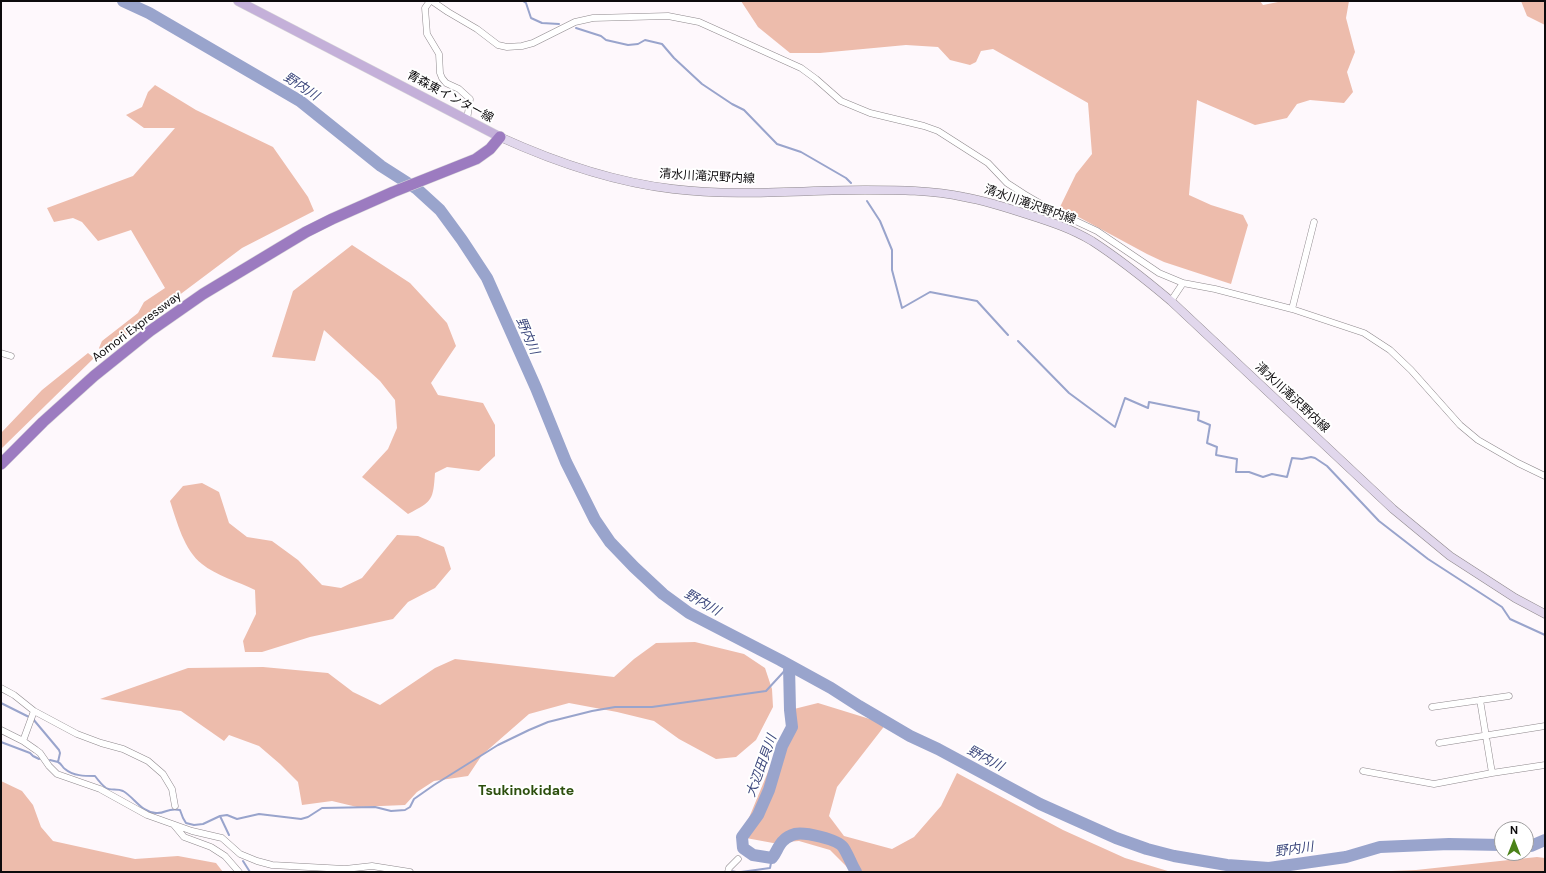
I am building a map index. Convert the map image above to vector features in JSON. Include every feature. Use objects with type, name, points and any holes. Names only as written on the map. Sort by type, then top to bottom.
[{"type":"highway","name":"青森東インター線","points":[[306,232],[393,192],[470,162],[482,156],[500,137]]},
{"type":"highway","name":"Aomori Expressway","points":[[1,464],[43,422],[94,376],[150,331],[203,294],[306,232]]},
{"type":"main road","name":"青森東インター線","points":[[238,1],[500,137]]},
{"type":"main road","name":"清水川滝沢野内線","points":[[500,137],[538,154],[586,171],[629,182],[673,189],[752,193],[866,190],[962,196],[990,202],[1060,225],[1090,240],[1145,279],[1171,301],[1393,509],[1450,556],[1515,598],[1545,614]]},
{"type":"street","points":[[467,120],[470,99],[459,89],[446,83],[442,78],[440,73],[439,54],[427,34],[425,8],[431,1],[477,29],[498,45],[507,47],[522,46],[533,43],[576,22],[593,18],[668,16],[699,22],[801,68],[841,101],[870,113],[924,126],[938,132],[988,163],[1008,183],[1024,194],[1048,208],[1097,231],[1158,274],[1183,283],[1215,289],[1292,309],[1364,333],[1390,350],[1411,370],[1460,425],[1478,440],[1518,463],[1545,476]]},
{"type":"street","points":[[1292,309],[1314,222]]},
{"type":"street","points":[[1171,301],[1183,283]]},
{"type":"street","points":[[1,353],[11,356]]},
{"type":"street","points":[[1,688],[14,695],[33,714],[77,734],[123,749],[148,762],[163,774],[172,789],[175,806]]},
{"type":"street","points":[[1432,707],[1509,696]]},
{"type":"street","points":[[1480,700],[1492,773]]},
{"type":"street","points":[[23,740],[33,714]]},
{"type":"street","points":[[1439,743],[1545,726]]},
{"type":"street","points":[[1,730],[23,740],[40,753],[57,774],[100,789],[138,811],[192,831],[222,838],[240,854],[257,861],[272,865],[345,869],[372,866],[410,872]]},
{"type":"street","points":[[1363,771],[1434,784],[1545,765]]},
{"type":"street","points":[[173,824],[184,837],[211,847],[225,856],[239,872]]},
{"type":"street","points":[[728,872],[738,859]]},
{"type":"shaded area","points":[[741,1],[1260,1],[1263,5],[1283,1],[1349,1],[1346,18],[1355,52],[1347,72],[1353,92],[1344,103],[1310,100],[1297,104],[1287,118],[1255,125],[1197,100],[1189,195],[1211,205],[1243,215],[1248,225],[1231,284],[1164,262],[1060,207],[1076,174],[1092,154],[1088,103],[993,49],[981,51],[976,62],[970,65],[950,60],[938,47],[906,45],[820,53],[790,53],[758,27]]},
{"type":"shaded area","points":[[1521,1],[1545,1],[1545,25],[1527,16]]},
{"type":"shaded area","points":[[155,85],[196,110],[273,147],[308,197],[314,211],[242,248],[102,353],[99,348],[102,341],[138,313],[144,302],[165,288],[131,230],[98,241],[82,222],[73,218],[54,222],[47,208],[133,176],[175,128],[144,128],[126,115],[142,107],[148,92]]},
{"type":"shaded area","points":[[352,245],[410,283],[447,323],[456,346],[431,383],[438,395],[483,403],[495,425],[495,456],[479,471],[447,467],[435,473],[430,499],[422,506],[408,514],[362,477],[388,449],[397,428],[395,400],[380,381],[324,330],[315,361],[272,357],[293,291]]},
{"type":"shaded area","points":[[88,353],[94,358],[1,449],[1,433],[42,390]]},
{"type":"shaded area","points":[[202,483],[219,492],[229,523],[247,537],[272,541],[298,560],[322,585],[341,588],[362,578],[397,535],[418,536],[444,547],[451,569],[435,588],[408,602],[393,619],[310,637],[262,652],[245,652],[243,641],[256,614],[255,590],[214,572],[196,558],[190,551],[182,535],[170,501],[183,486]]},
{"type":"shaded area","points":[[695,642],[744,654],[765,668],[772,689],[773,707],[756,740],[736,757],[716,759],[679,739],[654,721],[569,703],[529,714],[482,755],[468,776],[434,781],[417,792],[405,805],[357,807],[332,801],[302,805],[298,782],[259,746],[229,735],[224,741],[181,711],[100,699],[188,668],[263,667],[328,673],[353,692],[380,705],[435,668],[455,659],[614,677],[634,659],[656,643]]},
{"type":"shaded area","points":[[818,703],[886,724],[837,787],[829,816],[844,836],[892,849],[914,837],[941,806],[957,773],[1063,830],[1125,858],[1171,872],[852,872],[830,850],[799,841],[773,843],[746,838],[746,825],[794,709]]},
{"type":"shaded area","points":[[1,781],[22,791],[33,805],[41,827],[53,841],[135,859],[178,856],[216,863],[223,872],[1,872]]},
{"type":"shaded area","points":[[1534,857],[1545,858],[1545,872],[1367,872],[1416,870],[1500,861],[1534,861]]},
{"type":"waterway","name":"野内川","points":[[123,1],[149,13],[300,101],[381,166],[417,189],[440,210],[487,278],[536,388],[566,462],[595,520],[610,542],[634,567],[663,594],[689,613],[831,688],[910,736],[938,749],[1040,804],[1116,838],[1147,849],[1174,856],[1227,865],[1269,868],[1346,857],[1380,847],[1449,844],[1494,845]]},
{"type":"waterway","points":[[523,1],[526,3],[531,18],[542,23],[559,24]]},
{"type":"waterway","points":[[576,28],[601,36],[606,40],[628,45],[638,44],[645,40],[662,44],[674,58],[702,84],[732,104],[744,110],[777,144],[801,152],[846,178],[851,183]]},
{"type":"waterway","points":[[867,201],[880,221],[892,250],[892,270],[902,308],[930,292],[977,301],[1008,335]]},
{"type":"waterway","points":[[1018,341],[1069,393],[1115,427],[1125,398],[1148,408],[1149,402],[1199,412],[1198,420],[1210,425],[1207,443],[1217,447],[1216,455],[1237,459],[1236,472],[1249,472],[1263,477],[1272,474],[1287,477],[1292,458],[1315,458],[1327,466],[1379,521],[1428,559],[1502,607],[1510,619],[1545,635]]},
{"type":"waterway","points":[[1,703],[33,719],[59,750],[60,753],[58,762],[68,771],[79,775],[95,776],[106,788],[123,791],[142,807],[151,812],[159,813],[172,809],[180,810],[186,823],[194,825],[203,824],[220,816],[227,815],[237,819],[259,814],[301,819],[308,817],[322,808],[375,807],[391,811],[405,810],[410,807],[414,799],[434,785],[498,745],[548,722],[615,707],[652,707],[766,691],[789,666]]},
{"type":"waterway","name":"大辺田貝川","points":[[789,666],[792,727],[782,746],[769,790],[758,815],[742,837],[743,848],[753,855],[772,858],[780,844],[788,837],[795,834],[813,835],[840,844],[845,850],[856,872]]},
{"type":"waterway","points":[[1,742],[30,753],[39,759]]},
{"type":"waterway","points":[[50,760],[58,762]]},
{"type":"waterway","points":[[220,816],[229,835]]},
{"type":"waterway","name":"野内川","points":[[1534,845],[1545,840]]},
{"type":"waterway","points":[[741,872],[770,868],[772,858]]},
{"type":"waterway","points":[[243,861],[250,872]]},
{"type":"waterway","points":[[731,871],[736,872]]},
{"type":"district","name":"Tsukinokidate","points":[[526,791]]}]
